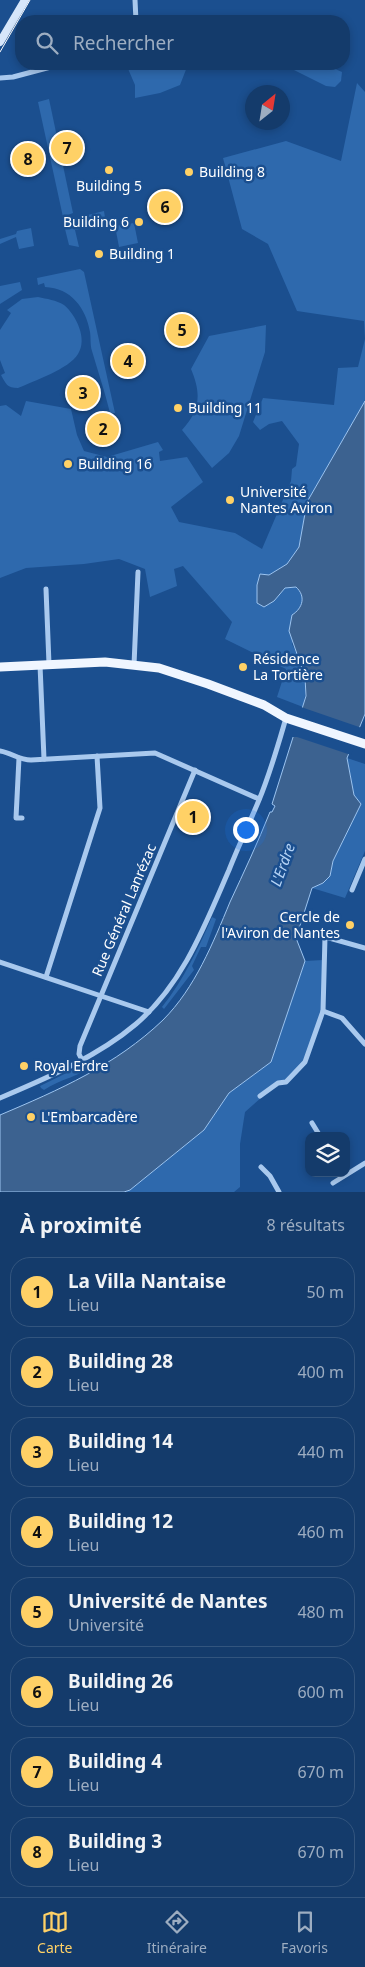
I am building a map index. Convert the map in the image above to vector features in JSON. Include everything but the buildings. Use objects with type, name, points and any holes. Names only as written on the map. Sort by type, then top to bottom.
[{"type":"main road","points":[[0,667],[106,662],[164,669],[264,705],[289,719],[365,744]]},
{"type":"street","points":[[16,15],[25,0]]},
{"type":"street","points":[[134,0],[135,15]]},
{"type":"street","points":[[0,42],[15,17]]},
{"type":"street","points":[[2,78],[38,70]]},
{"type":"street","points":[[0,84],[13,76]]},
{"type":"street","points":[[134,665],[138,572]]},
{"type":"street","points":[[44,759],[46,589]]},
{"type":"street","points":[[0,1098],[82,1060],[134,1025],[167,993],[181,972],[203,928],[259,799],[289,719]]},
{"type":"street","points":[[0,751],[10,752],[19,758],[44,759],[155,753],[259,799]]},
{"type":"street","points":[[46,977],[100,808],[97,756]]},
{"type":"street","points":[[19,758],[16,818],[22,818]]},
{"type":"street","name":"Rue Général Lanrézac","points":[[82,1060],[79,1054],[80,1046],[196,770]]},
{"type":"street","points":[[352,890],[365,859]]},
{"type":"street","points":[[315,934],[365,948]]},
{"type":"street","points":[[260,1096],[278,1083],[286,1082],[305,1062],[323,1011],[325,937]]},
{"type":"street","points":[[0,962],[149,1012]]},
{"type":"street","points":[[323,1011],[342,1018],[365,1044]]},
{"type":"street","points":[[312,1123],[318,1132]]},
{"type":"street","points":[[350,1171],[365,1163]]},
{"type":"street","points":[[261,1167],[270,1176],[279,1192]]},
{"type":"street","points":[[333,1183],[341,1177]]},
{"type":"shaded area","points":[[129,70],[186,70],[180,85],[160,93],[135,98],[135,85]]},
{"type":"shaded area","points":[[294,70],[338,70],[342,72],[341,81],[335,87],[326,86]]},
{"type":"shaded area","points":[[357,83],[365,92],[365,339],[364,321],[297,311],[268,244],[242,229],[223,158],[286,141],[341,161]]},
{"type":"shaded area","points":[[49,99],[73,213],[63,217],[38,102]]},
{"type":"shaded area","points":[[104,211],[106,224],[75,230],[79,247],[69,245],[63,221]]},
{"type":"shaded area","points":[[134,223],[138,243],[119,247],[115,226]]},
{"type":"shaded area","points":[[31,228],[34,246],[19,249],[16,237],[0,244],[0,239],[16,234],[17,231]]},
{"type":"shaded area","points":[[80,269],[84,272],[115,413],[110,413],[91,349],[88,323],[81,307],[70,295],[54,288],[45,287],[44,283],[38,285],[37,278]]},
{"type":"shaded area","points":[[20,282],[22,290],[0,304],[0,286]]},
{"type":"shaded area","points":[[38,297],[58,302],[68,309],[79,328],[82,341],[81,348],[67,365],[59,370],[18,388],[11,387],[1,375],[5,373],[0,360],[0,330],[11,313],[7,310],[22,299]]},
{"type":"shaded area","points":[[266,325],[265,352],[239,436],[229,453],[212,468],[182,430],[196,408],[198,393],[191,369],[209,336]]},
{"type":"shaded area","points":[[365,339],[365,401],[307,502],[299,547],[287,564],[269,575],[274,601],[285,588],[296,587],[303,599],[292,644],[304,675],[305,699],[303,707],[277,697],[286,669],[225,639],[232,622],[183,566],[174,569],[177,586],[150,597],[145,569],[119,559],[84,564],[26,568],[0,578],[0,406],[6,405],[21,416],[26,401],[71,409],[77,435],[84,451],[107,457],[158,442],[163,450],[159,452],[160,461],[187,457],[203,482],[171,507],[179,522],[235,533],[262,549],[291,481],[292,469],[296,466],[299,444],[282,421],[269,424],[260,430],[253,422],[263,398],[334,405],[338,368],[358,367]]},
{"type":"shaded area","points":[[347,758],[365,764],[365,851],[345,898],[312,888],[323,883],[330,876],[333,861],[361,804],[354,795]]},
{"type":"shaded area","points":[[212,917],[216,919],[206,947],[201,947],[192,966],[194,970],[164,1009],[162,1007],[190,964]]},
{"type":"shaded area","points":[[323,960],[323,1011],[305,1062],[286,1082],[278,1083],[245,1112],[240,1144],[240,1187],[234,1192],[125,1192],[130,1190],[204,1130],[229,1093],[271,1062],[305,961]]},
{"type":"shaded area","points":[[95,1059],[96,1064],[84,1072],[44,1090],[41,1088],[40,1086]]},
{"type":"water","name":"L'Erdre","points":[[365,401],[365,714],[347,758],[354,795],[361,804],[333,861],[330,876],[323,883],[312,888],[296,938],[305,961],[271,1062],[229,1093],[204,1130],[130,1190],[124,1192],[0,1192],[0,1115],[86,1075],[145,1036],[163,1020],[185,994],[210,949],[270,812],[272,812],[275,806],[272,804],[306,696],[305,677],[289,631],[292,615],[299,609],[302,602],[301,594],[296,587],[285,588],[274,601],[264,607],[257,603],[257,585],[260,574],[269,575],[287,564],[299,547],[307,502]]},
{"type":"pier","points":[[301,707],[362,728],[351,755],[297,737],[291,737]]},
{"type":"tram line","points":[[21,15],[30,0]]},
{"type":"tram line","points":[[0,52],[15,26]]},
{"type":"place","name":"Building 4","points":[[67,148]]},
{"type":"place","name":"Building 3","points":[[28,159]]},
{"type":"place","name":"Building 5","points":[[109,170]]},
{"type":"place","name":"Building 8","points":[[189,172]]},
{"type":"place","name":"Building 26","points":[[165,207]]},
{"type":"place","name":"Building 6","points":[[139,222]]},
{"type":"place","name":"Building 1","points":[[99,254]]},
{"type":"place","name":"Université de Nantes","points":[[182,330]]},
{"type":"place","name":"Building 12","points":[[128,361]]},
{"type":"place","name":"Building 14","points":[[83,393]]},
{"type":"place","name":"Building 11","points":[[178,408]]},
{"type":"place","name":"Building 28","points":[[103,429]]},
{"type":"place","name":"Building 16","points":[[68,464]]},
{"type":"place","name":"Université Nantes Aviron","points":[[230,500]]},
{"type":"place","name":"Résidence La Tortière","points":[[243,667]]},
{"type":"place","name":"La Villa Nantaise","points":[[193,817]]},
{"type":"place","name":"Cercle de l'Aviron de Nantes","points":[[350,925]]},
{"type":"place","name":"Royal Erdre","points":[[24,1066]]},
{"type":"place","name":"L'Embarcadère","points":[[31,1117]]}]
